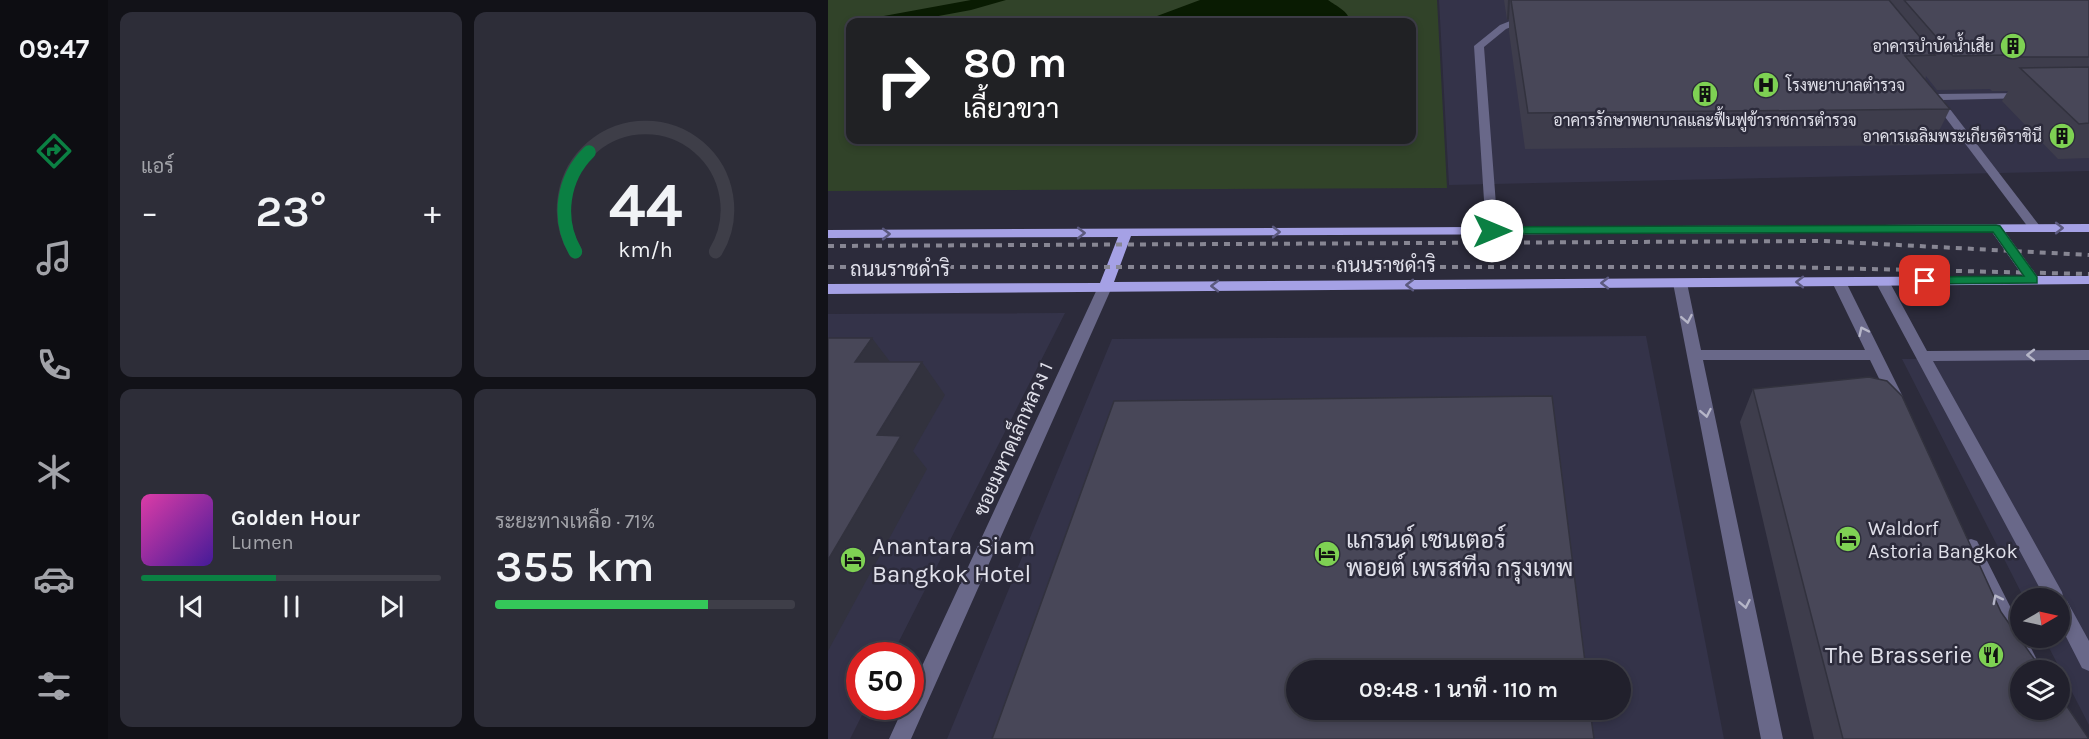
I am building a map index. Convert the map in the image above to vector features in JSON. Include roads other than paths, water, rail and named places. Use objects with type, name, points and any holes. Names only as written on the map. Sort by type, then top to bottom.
[{"type":"main road","name":"ถนนราชดำริ","points":[[828,234],[2089,228]]},
{"type":"main road","points":[[1996,229],[2033,280]]},
{"type":"main road","points":[[1105,287],[1126,233]]},
{"type":"main road","name":"ถนนราชดำริ","points":[[828,289],[2089,280]]},
{"type":"street","points":[[1492,231],[1479,46],[1503,27],[1539,12]]},
{"type":"street","points":[[2035,228],[1932,92],[2042,96]]},
{"type":"street","points":[[1882,281],[2050,588]]},
{"type":"street","points":[[1839,282],[1900,408]]},
{"type":"street","points":[[1680,283],[1772,739]]},
{"type":"street","name":"ซอยมหาดเล็กหลวง 1","points":[[900,739],[1105,287]]},
{"type":"street","points":[[1694,355],[1874,355]]},
{"type":"street","points":[[1923,356],[2089,355]]},
{"type":"street","points":[[1964,534],[2027,660]]},
{"type":"street","points":[[2070,626],[2089,661]]},
{"type":"railway","points":[[828,246],[1823,241],[2089,255]]},
{"type":"railway","points":[[828,267],[1784,267],[2089,274]]},
{"type":"place","name":"อาคารบำบัดน้ำเสีย","points":[[2013,46]]},
{"type":"place","name":"โรงพยาบาลตำรวจ","points":[[1766,85]]},
{"type":"place","name":"อาคารรักษาพยาบาลและฟื้นฟูข้าราชการตำรวจ","points":[[1705,94]]},
{"type":"place","name":"อาคารเฉลิมพระเกียรติราชินี","points":[[2062,136]]},
{"type":"place","name":"Waldorf Astoria Bangkok","points":[[1848,539]]},
{"type":"place","name":"แกรนด์ เซนเตอร์ พอยต์ เพรสทีจ กรุงเทพ","points":[[1327,554]]},
{"type":"place","name":"Anantara Siam Bangkok Hotel","points":[[853,560]]},
{"type":"place","name":"The Brasserie","points":[[1991,655]]}]
